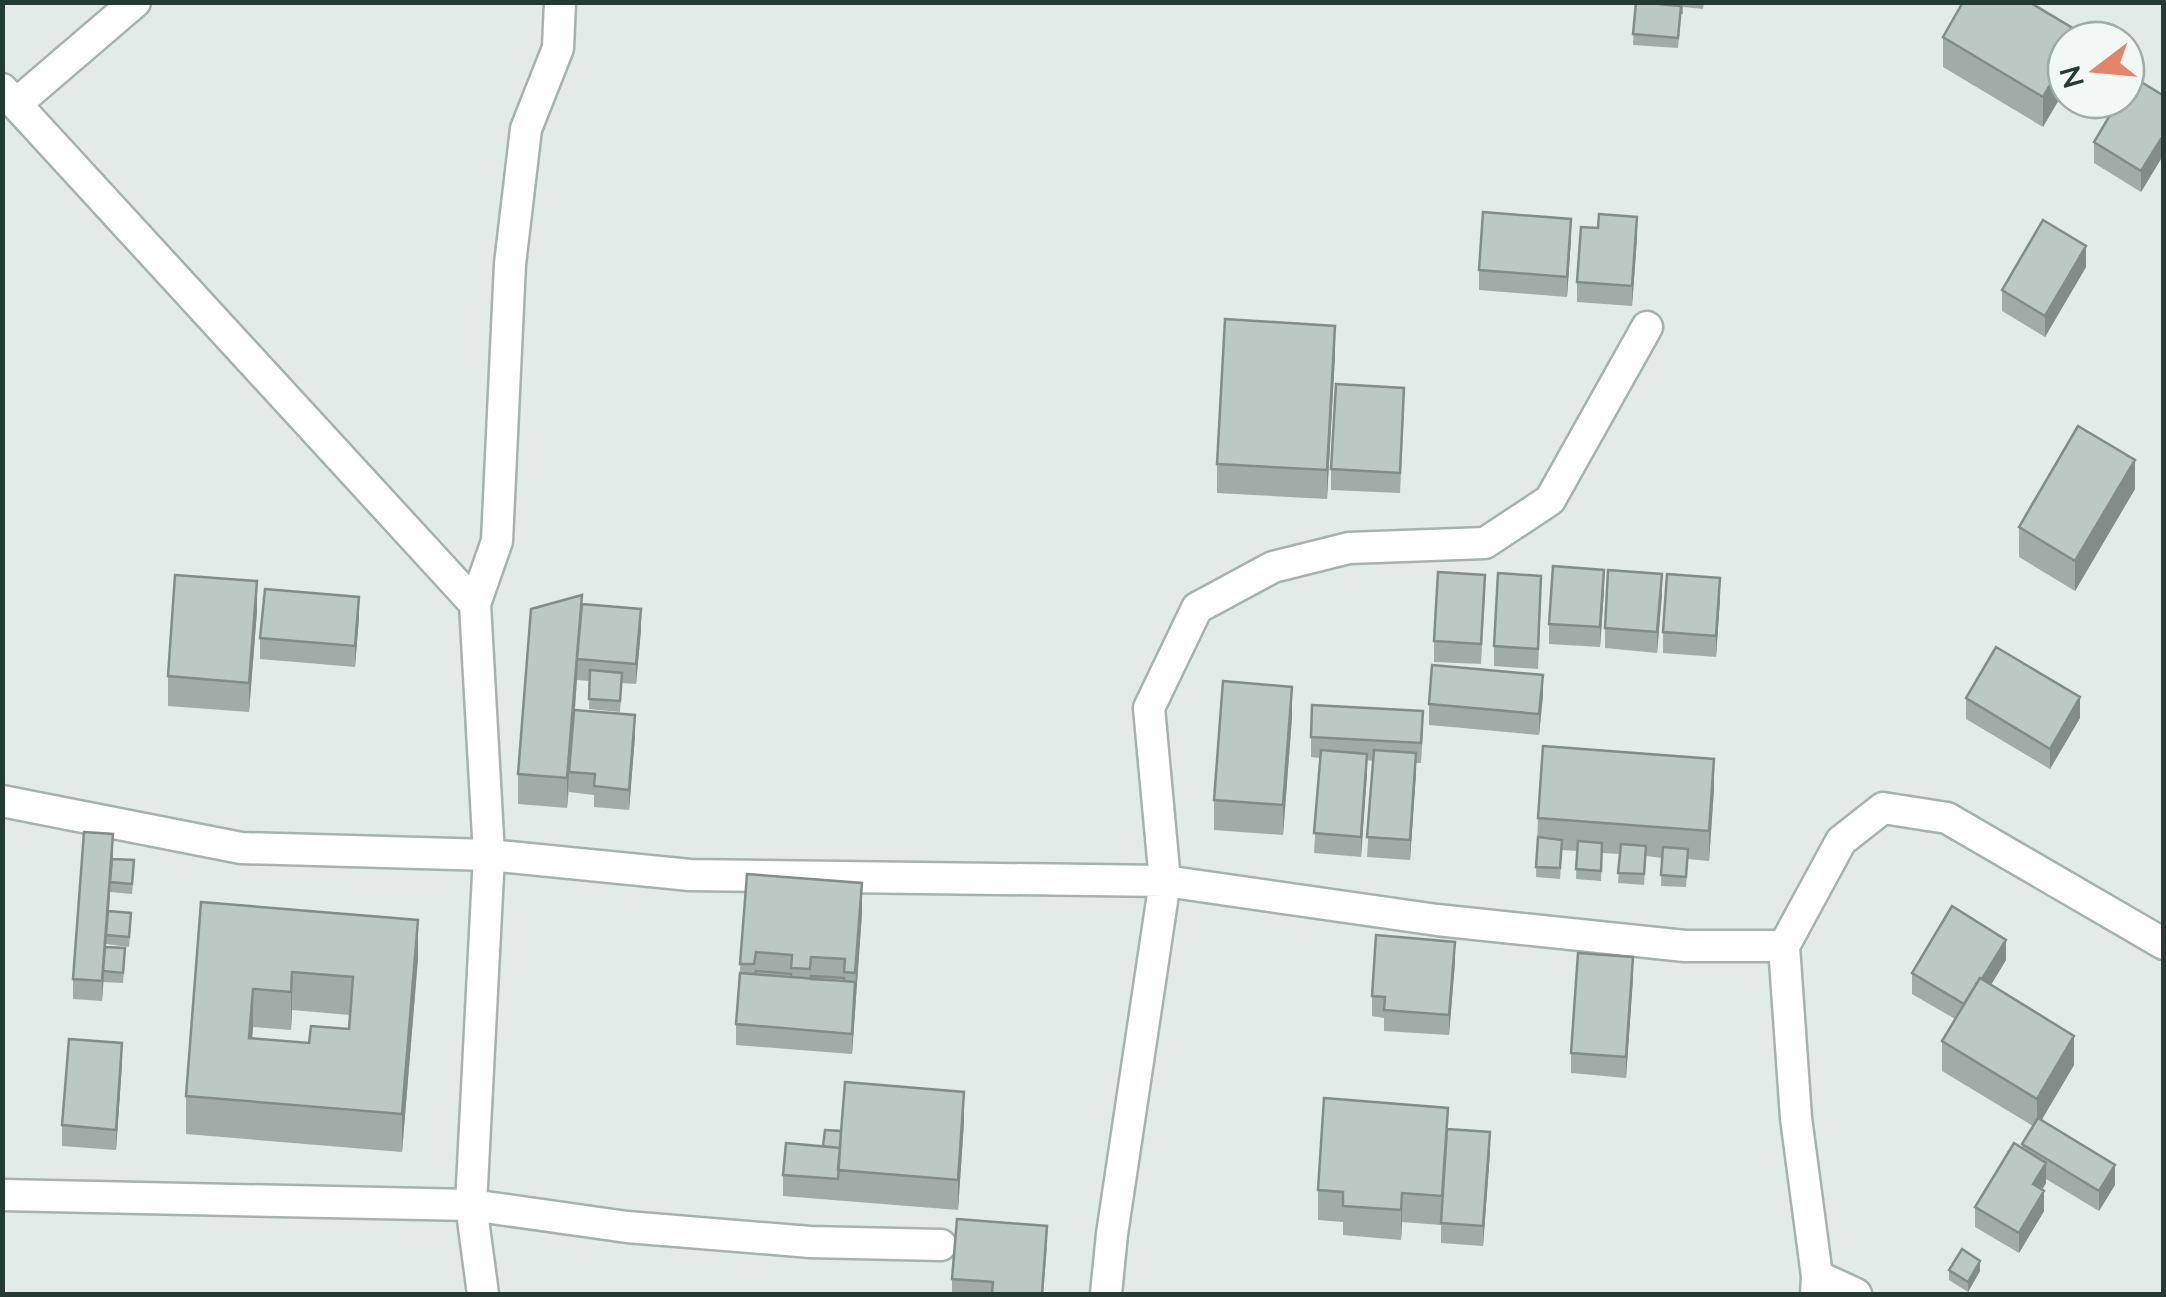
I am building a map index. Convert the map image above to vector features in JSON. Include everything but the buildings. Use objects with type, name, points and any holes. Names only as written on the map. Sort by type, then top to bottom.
[{"type":"street","points":[[135,2],[9,97],[475,604]]},
{"type":"street","points":[[484,1294],[472,1205],[489,855],[475,604],[497,541],[510,264],[526,129],[558,48],[560,2]]},
{"type":"street","points":[[1106,1294],[1165,881],[1149,708],[1197,608],[1273,566],[1349,548],[1485,543],[1550,500],[1647,326]]},
{"type":"street","points":[[2,801],[240,848],[489,855],[690,875],[1165,881],[1437,920],[1685,946],[1784,946]]},
{"type":"street","points":[[1856,1294],[1816,1286],[1796,1118],[1784,946],[1841,841],[1882,808],[1947,818],[2164,944]]},
{"type":"street","points":[[2,1195],[472,1205],[627,1227],[810,1242],[941,1245]]}]
